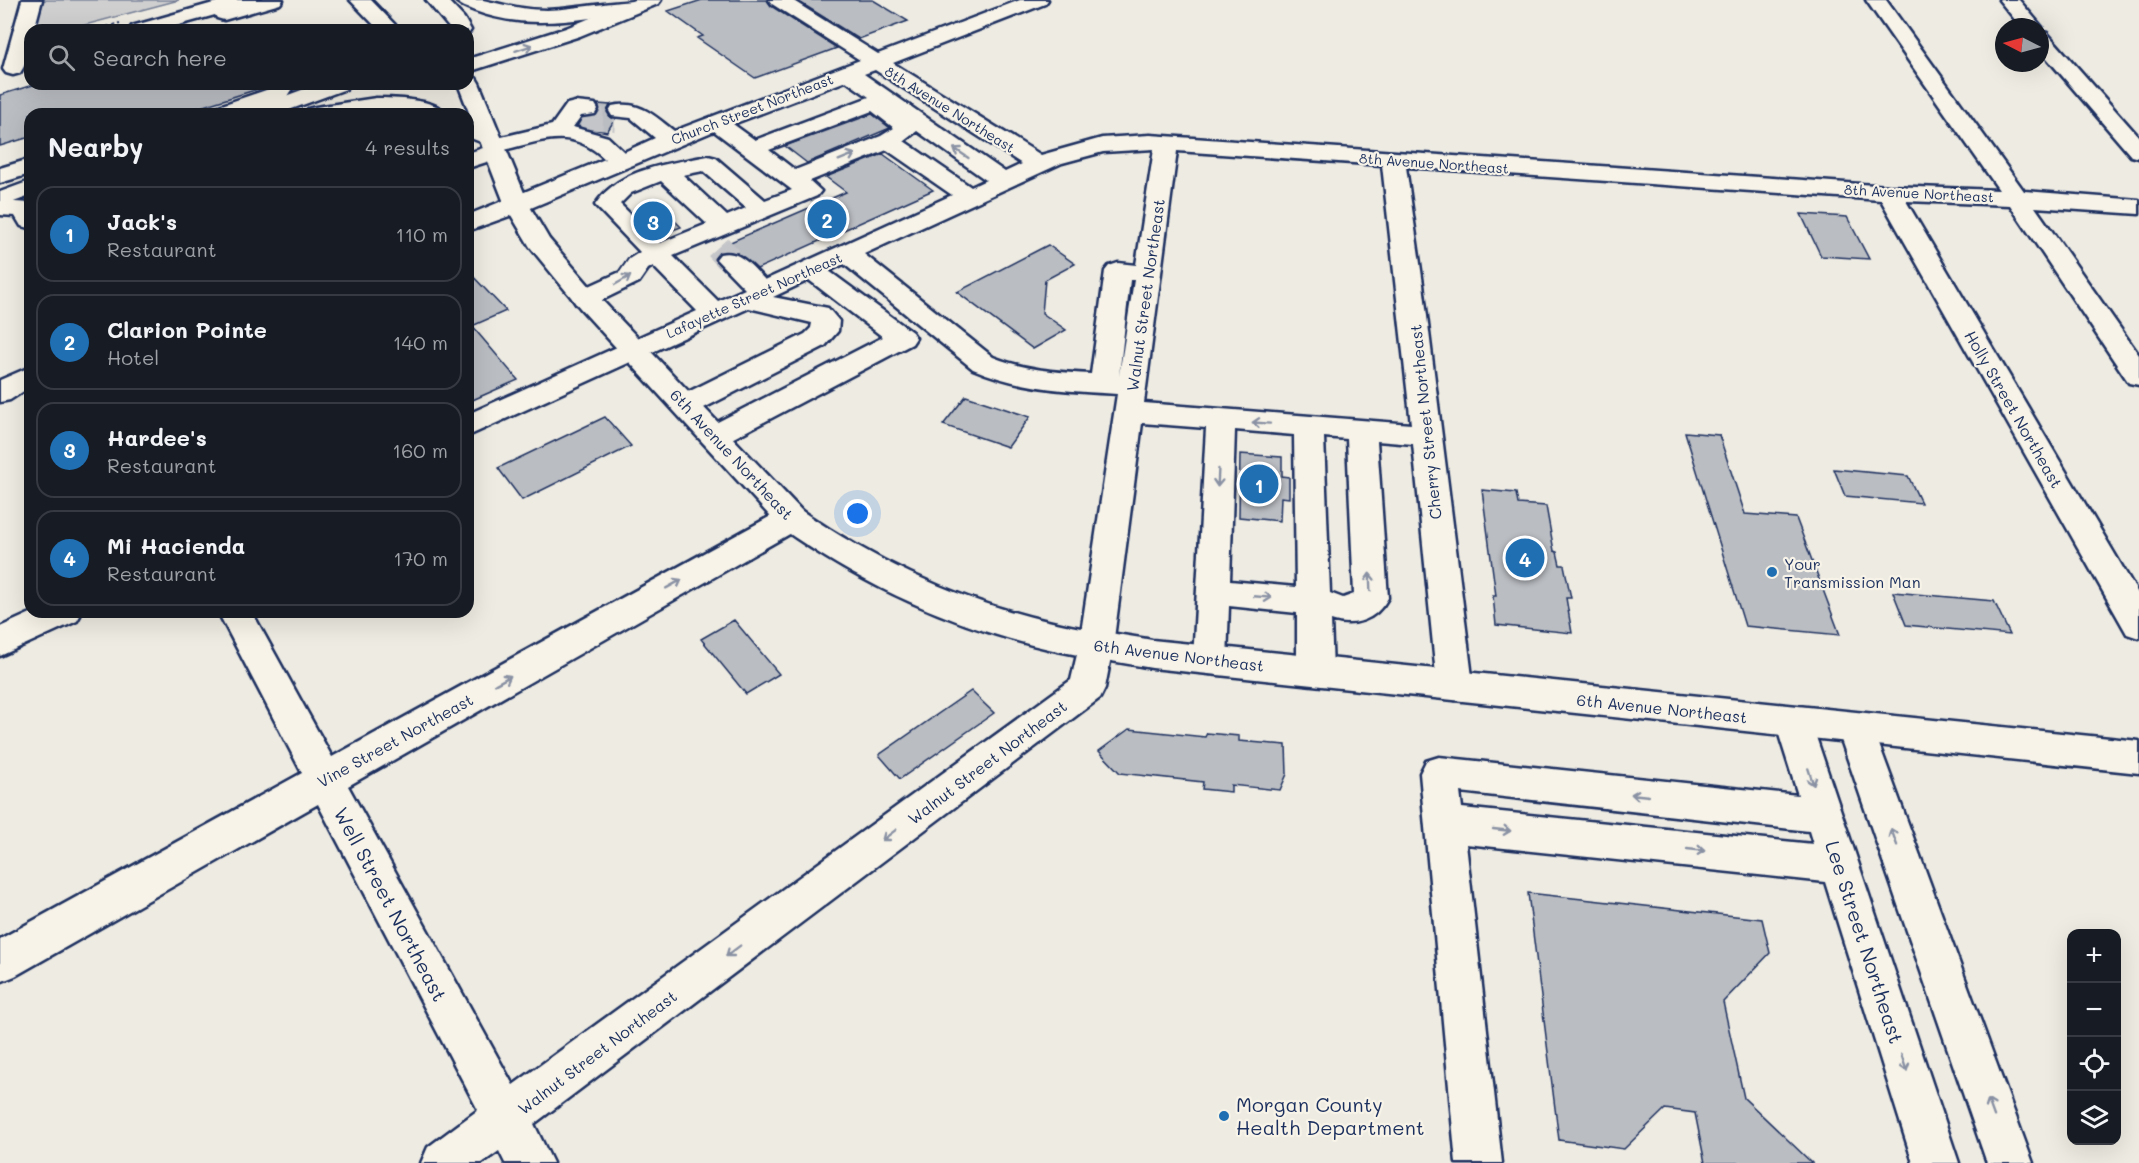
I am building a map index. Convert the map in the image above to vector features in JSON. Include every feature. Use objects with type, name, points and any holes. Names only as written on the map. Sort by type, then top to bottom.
[{"type":"main road","points":[[26,24],[32,0]]},
{"type":"main road","points":[[160,24],[245,0]]},
{"type":"main road","points":[[189,24],[273,0]]},
{"type":"main road","points":[[360,0],[383,24]]},
{"type":"main road","points":[[436,0],[458,24]]},
{"type":"main road","points":[[465,0],[481,8],[526,17],[557,16],[644,3]]},
{"type":"main road","name":"8th Avenue Northeast","points":[[779,0],[1040,165],[1070,152],[1102,145],[1134,142],[1889,193],[2017,198],[2139,207]]},
{"type":"main road","name":"Church Street Northeast","points":[[474,222],[619,160],[1038,0]]},
{"type":"main road","points":[[1876,0],[2017,198],[2139,376]]},
{"type":"main road","points":[[2008,0],[2024,18]]},
{"type":"main road","points":[[474,64],[573,32],[644,3]]},
{"type":"main road","points":[[14,75],[24,33]]},
{"type":"main road","points":[[2049,47],[2139,151]]},
{"type":"main road","points":[[848,72],[907,130],[894,144]]},
{"type":"main road","points":[[236,108],[277,94],[280,90]]},
{"type":"main road","points":[[276,108],[324,90]]},
{"type":"main road","points":[[329,108],[388,90]]},
{"type":"main road","name":"6th Avenue Northeast","points":[[471,90],[517,205],[538,242],[585,298],[790,519],[855,561],[932,598],[1011,625],[1096,646],[1210,660],[2139,757]]},
{"type":"main road","points":[[878,100],[997,177]]},
{"type":"main road","points":[[752,149],[878,100]]},
{"type":"main road","points":[[343,108],[396,103],[423,108]]},
{"type":"main road","points":[[600,142],[625,116],[671,140]]},
{"type":"main road","points":[[474,157],[493,146],[574,119],[619,160]]},
{"type":"main road","points":[[585,298],[630,278],[638,264],[656,254],[719,241],[762,210],[809,191],[717,123]]},
{"type":"main road","points":[[474,133],[493,146]]},
{"type":"main road","points":[[793,179],[894,144],[932,134]]},
{"type":"main road","points":[[894,144],[963,192]]},
{"type":"main road","name":"Walnut Street Northeast","points":[[444,1163],[507,1119],[1088,688],[1096,646],[1166,144]]},
{"type":"main road","points":[[0,161],[24,154]]},
{"type":"main road","name":"Cherry Street Northeast","points":[[1393,160],[1410,284],[1455,685]]},
{"type":"main road","points":[[710,308],[607,205],[613,194],[635,182],[708,163],[762,210]]},
{"type":"main road","name":"Lafayette Street Northeast","points":[[474,423],[634,349],[710,308],[847,253],[963,192],[997,177],[1040,165]]},
{"type":"main road","points":[[0,176],[24,168]]},
{"type":"main road","points":[[667,173],[753,290],[819,314],[826,321],[824,331],[815,340],[686,405]]},
{"type":"main road","points":[[753,290],[963,192]]},
{"type":"main road","name":"Holly Street Northeast","points":[[1889,193],[2139,625]]},
{"type":"main road","points":[[0,200],[23,207]]},
{"type":"main road","points":[[0,215],[23,207]]},
{"type":"main road","points":[[847,253],[983,363],[1003,373],[1040,379],[1104,383],[1130,399],[1221,420],[1426,435]]},
{"type":"main road","points":[[714,436],[902,338],[811,269]]},
{"type":"main road","points":[[1104,383],[1118,271],[1148,273]]},
{"type":"main road","points":[[0,393],[24,378]]},
{"type":"main road","points":[[0,403],[24,397]]},
{"type":"main road","points":[[1210,660],[1221,420]]},
{"type":"main road","points":[[1309,426],[1315,670]]},
{"type":"main road","points":[[1213,592],[1313,601],[1343,611],[1361,608],[1371,598],[1361,430]]},
{"type":"main road","name":"Vine Street Northeast","points":[[0,962],[790,519]]},
{"type":"main road","points":[[0,642],[52,618]]},
{"type":"main road","name":"Well Street Northeast","points":[[238,618],[530,1163]]},
{"type":"main road","name":"Lee Street Northeast","points":[[1793,722],[1936,1163]]},
{"type":"main road","points":[[1855,728],[2010,1163]]},
{"type":"main road","points":[[1479,1163],[1439,772],[1823,815]]},
{"type":"main road","points":[[1753,807],[1770,858]]},
{"type":"main road","points":[[1444,824],[1840,865]]},
{"type":"shaded area","points":[[41,0],[179,0],[89,24],[35,24]]},
{"type":"building","points":[[702,0],[767,0],[771,6],[837,48],[755,78],[697,38],[703,36],[668,11]]},
{"type":"building","points":[[796,0],[873,0],[908,21],[859,39]]},
{"type":"building","points":[[24,88],[24,90],[255,90],[197,108],[24,108],[24,139],[0,146],[0,95]]},
{"type":"building","points":[[598,104],[610,105],[607,112],[615,119],[607,132],[577,126],[582,118],[597,115],[600,110]]},
{"type":"building","points":[[872,114],[890,128],[807,163],[785,146]]},
{"type":"building","points":[[883,154],[933,190],[757,269],[726,244],[846,192],[826,177]]},
{"type":"building","points":[[657,203],[681,227],[657,236],[632,212]]},
{"type":"building","points":[[1801,214],[1847,217],[1869,259],[1821,256]]},
{"type":"building","points":[[1048,245],[1075,264],[1045,280],[1042,313],[1066,330],[1033,349],[957,292]]},
{"type":"building","points":[[474,277],[506,311],[474,325]]},
{"type":"building","points":[[474,328],[518,380],[474,399]]},
{"type":"building","points":[[966,396],[1030,417],[1008,447],[943,425]]},
{"type":"building","points":[[605,417],[631,446],[522,500],[498,468]]},
{"type":"building","name":"Your Transmission Man","points":[[1685,432],[1719,435],[1745,514],[1796,518],[1840,635],[1745,626]]},
{"type":"building","points":[[1240,454],[1282,457],[1282,476],[1289,477],[1289,498],[1281,497],[1280,521],[1239,517]]},
{"type":"building","points":[[1834,469],[1908,476],[1921,503],[1845,496]]},
{"type":"building","points":[[1482,490],[1516,493],[1518,504],[1546,506],[1554,551],[1557,552],[1560,565],[1564,565],[1571,598],[1566,598],[1572,633],[1496,625],[1493,596],[1496,596]]},
{"type":"building","points":[[1893,592],[1994,601],[2010,635],[1906,625]]},
{"type":"building","points":[[734,620],[779,674],[746,694],[701,639]]},
{"type":"building","points":[[971,691],[994,713],[900,779],[879,755]]},
{"type":"building","points":[[1129,729],[1205,737],[1207,733],[1239,736],[1239,741],[1286,745],[1287,774],[1280,790],[1231,785],[1231,792],[1202,789],[1203,782],[1120,773],[1099,751]]},
{"type":"building","points":[[1528,893],[1762,919],[1770,953],[1723,1002],[1744,1098],[1812,1163],[1705,1163],[1695,1113],[1665,1109],[1624,1149],[1559,1140]]},
{"type":"tunnel","points":[[581,118],[615,120]]},
{"type":"tunnel","points":[[718,247],[729,259]]},
{"type":"place","name":"Clarion Pointe","points":[[827,219]]},
{"type":"place","name":"Hardee's","points":[[653,221]]},
{"type":"place","name":"Jack's","points":[[1259,484]]},
{"type":"place","name":"Mi Hacienda","points":[[1525,558]]},
{"type":"place","name":"Your Transmission Man","points":[[1772,572]]},
{"type":"place","name":"Morgan County Health Department","points":[[1224,1116]]}]
